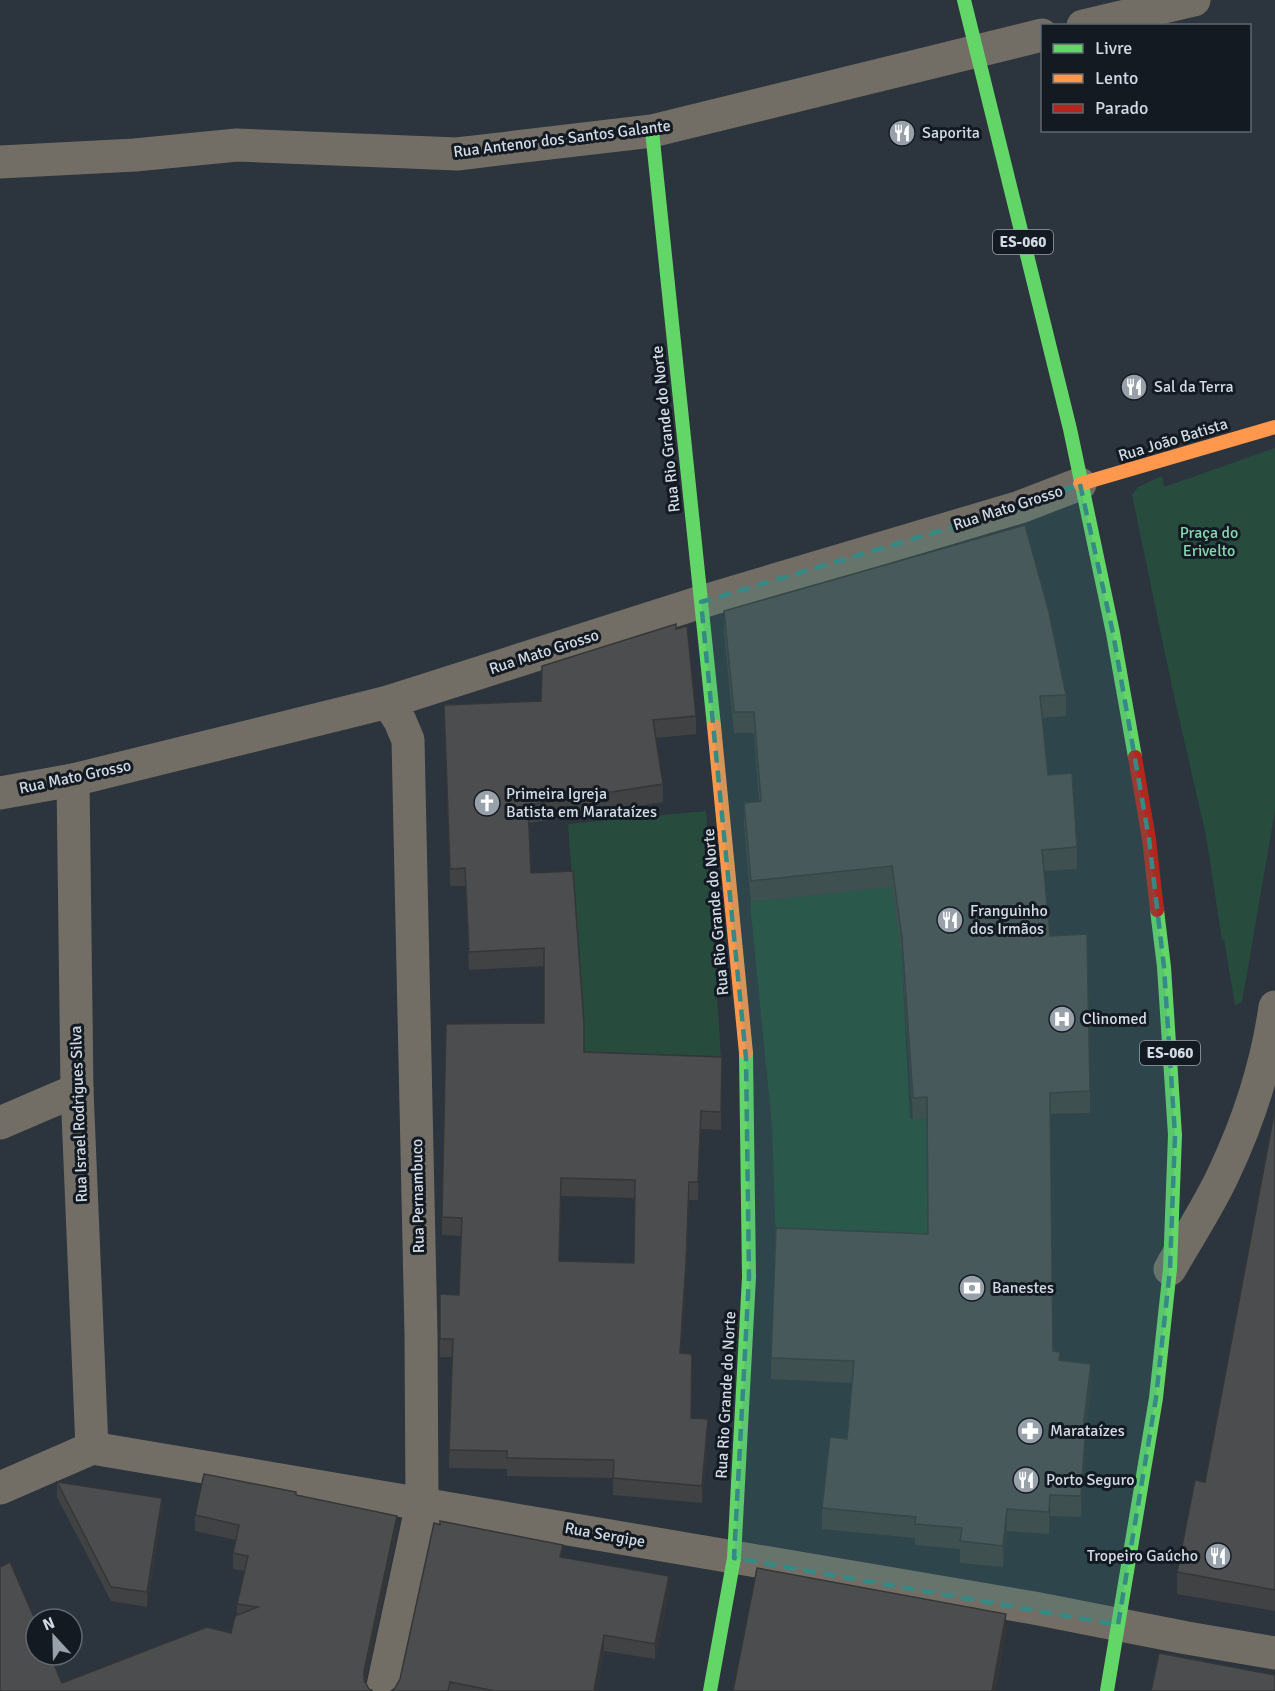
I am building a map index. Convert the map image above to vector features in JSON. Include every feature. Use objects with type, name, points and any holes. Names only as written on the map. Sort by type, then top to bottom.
[{"type":"street","name":"ES-060","points":[[964,0],[1070,429],[1113,633],[1149,839],[1164,967],[1175,1135],[1170,1269],[1156,1398],[1107,1691]]},
{"type":"street","points":[[1092,24],[1194,0]]},
{"type":"street","name":"Rua Antenor dos Santos Galante","points":[[0,162],[135,155],[237,145],[457,154],[652,131],[1041,35]]},
{"type":"street","name":"Rua Rio Grande do Norte","points":[[652,131],[727,852],[746,1058],[749,1277],[734,1558],[710,1691]]},
{"type":"street","name":"Rua João Batista","points":[[1080,484],[1275,427]]},
{"type":"street","name":"Rua Mato Grosso","points":[[0,793],[73,780],[388,702],[700,602],[1020,507],[1080,484]]},
{"type":"street","name":"Rua Pernambuco","points":[[382,1691],[422,1504],[421,1334],[408,740],[388,702]]},
{"type":"street","name":"Rua Israel Rodrigues Silva","points":[[73,780],[77,1090],[92,1448]]},
{"type":"street","points":[[1170,1269],[1223,1175],[1246,1122],[1263,1067],[1275,1006]]},
{"type":"street","points":[[0,1123],[77,1090]]},
{"type":"street","points":[[0,1488],[92,1448]]},
{"type":"street","name":"Rua Sergipe","points":[[92,1448],[1034,1608],[1275,1653]]},
{"type":"highlighted area","points":[[1080,484],[1113,633],[1149,839],[1164,967],[1175,1135],[1170,1269],[1156,1398],[1118,1625],[734,1558],[749,1277],[746,1058],[701,602],[1020,507]]},
{"type":"green space","name":"Praça do Erivelto","points":[[1275,448],[1275,811],[1242,1002],[1235,1005],[1224,940],[1222,940],[1206,836],[1132,495],[1138,487],[1162,476],[1164,487]]},
{"type":"green space","points":[[706,811],[722,1075],[584,1070],[584,1041],[568,824]]},
{"type":"green space","points":[[892,886],[902,960],[910,1119],[956,1117],[928,1254],[776,1249],[772,1127],[750,902]]},
{"type":"building","points":[[1025,525],[1049,612],[1066,695],[1040,696],[1048,775],[1072,773],[1077,847],[1042,850],[1050,936],[1087,934],[1090,1091],[1050,1093],[1053,1351],[1060,1352],[1059,1360],[1091,1364],[1082,1437],[1085,1437],[1081,1496],[1050,1495],[1049,1512],[1007,1509],[1003,1546],[960,1541],[962,1528],[915,1524],[916,1517],[822,1508],[830,1437],[847,1439],[854,1361],[771,1358],[776,1228],[928,1234],[927,1097],[913,1098],[902,938],[892,866],[751,881],[744,803],[761,801],[754,712],[734,712],[724,611]]},
{"type":"building","points":[[676,624],[676,629],[687,626],[696,716],[653,720],[663,784],[528,805],[531,873],[573,871],[584,1052],[722,1057],[721,1112],[701,1111],[698,1182],[689,1182],[680,1353],[692,1354],[691,1418],[708,1419],[702,1486],[613,1478],[614,1460],[507,1458],[507,1451],[449,1450],[453,1339],[440,1339],[440,1294],[459,1295],[462,1218],[442,1217],[446,1024],[544,1023],[544,948],[469,952],[465,868],[450,869],[444,705],[541,701],[542,666]],"holes":[[[561,1178],[635,1180],[634,1263],[559,1261]]]},
{"type":"building","points":[[1275,1109],[1275,1590],[1177,1572],[1195,1480],[1205,1482]]},
{"type":"building","points":[[204,1474],[296,1492],[296,1495],[397,1516],[364,1671],[364,1680],[369,1689],[373,1691],[0,1691],[0,1567],[10,1562],[30,1607],[24,1607],[24,1667],[55,1667],[62,1683],[207,1627],[231,1633],[235,1616],[258,1607],[237,1604],[248,1556],[233,1553],[239,1525],[195,1515]]},
{"type":"building","points":[[57,1482],[162,1498],[147,1592],[111,1587]]},
{"type":"building","points":[[440,1521],[563,1545],[560,1557],[669,1576],[655,1644],[604,1635],[594,1691],[495,1691],[450,1682],[448,1691],[391,1691],[400,1679],[434,1523],[440,1525]]},
{"type":"building","points":[[757,1568],[1006,1614],[992,1691],[733,1691]]},
{"type":"building","points":[[1159,1653],[1275,1675],[1275,1691],[1151,1691]]},
{"type":"traffic: fast","points":[[964,0],[1070,429],[1113,633],[1135,757]]},
{"type":"traffic: fast","points":[[652,131],[714,726]]},
{"type":"traffic: fast","points":[[1107,1691],[1156,1398],[1170,1269],[1175,1135],[1164,967],[1157,910]]},
{"type":"traffic: fast","points":[[710,1691],[734,1558],[749,1277],[746,1053]]},
{"type":"traffic: slow","points":[[1080,484],[1275,427]]},
{"type":"traffic: slow","points":[[714,726],[746,1053]]},
{"type":"traffic: jam","points":[[1135,757],[1149,839],[1157,910]]},
{"type":"place","name":"Saporita","points":[[902,133]]},
{"type":"place","name":"Sal da Terra","points":[[1134,387]]},
{"type":"place","name":"Primeira Igreja Batista em Marataízes","points":[[487,803]]},
{"type":"place","name":"Franguinho dos Irmãos","points":[[950,920]]},
{"type":"place","name":"Clinomed","points":[[1062,1019]]},
{"type":"place","name":"Banestes","points":[[972,1288]]},
{"type":"place","name":"Marataízes","points":[[1030,1431]]},
{"type":"place","name":"Porto Seguro","points":[[1026,1480]]},
{"type":"place","name":"Tropeiro Gaúcho","points":[[1218,1556]]}]
